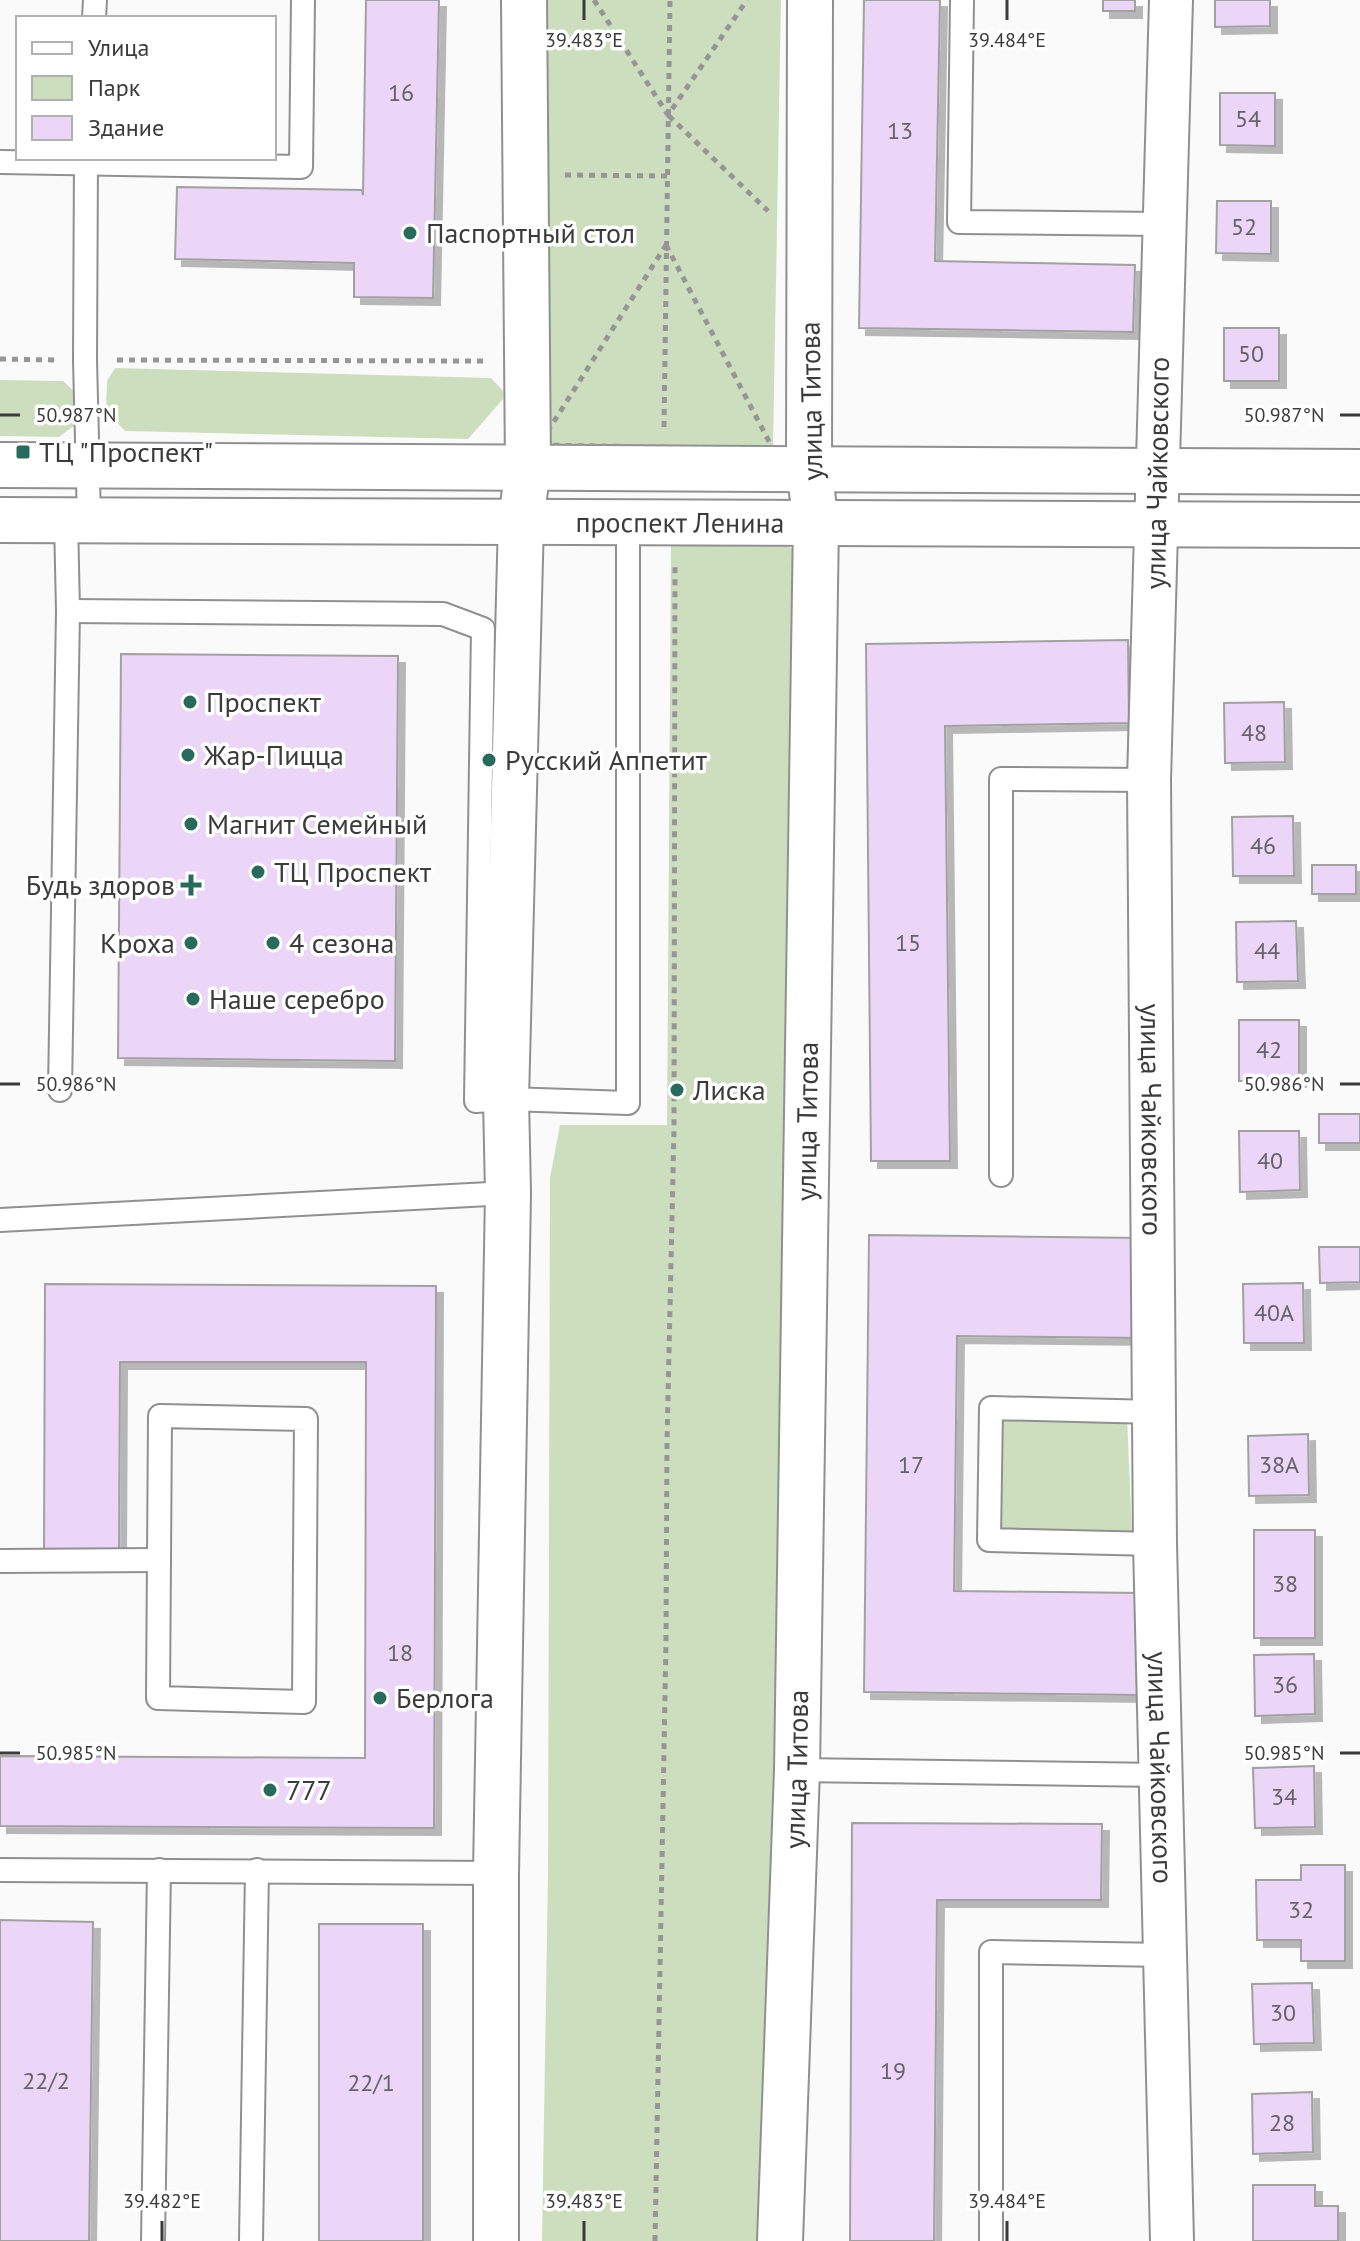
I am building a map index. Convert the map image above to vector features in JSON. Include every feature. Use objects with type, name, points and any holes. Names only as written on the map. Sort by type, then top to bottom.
[{"type":"street","points":[[496,2241],[496,1873],[508,1193],[500,628],[533,456],[524,0]]},
{"type":"street","name":"улица Титова","points":[[780,2241],[797,1770],[816,523],[791,459],[810,0]]},
{"type":"street","name":"улица Чайковского","points":[[1171,0],[1149,780],[1155,1544],[1172,2241]]},
{"type":"street","name":"проспект Ленина","points":[[0,465],[89,466],[533,456],[791,459],[1156,471],[1360,472]]},
{"type":"street","name":"проспект Ленина","points":[[0,520],[1360,525]]},
{"type":"lane","points":[[0,162],[86,160],[301,167],[303,0]]},
{"type":"lane","points":[[962,0],[959,222],[1164,224]]},
{"type":"lane","points":[[60,1090],[68,611],[78,520],[89,466],[85,360],[86,160]]},
{"type":"lane","points":[[506,1099],[628,1103],[628,522]]},
{"type":"lane","points":[[68,611],[443,614],[500,628]]},
{"type":"lane","points":[[1001,1175],[1001,779],[1149,780]]},
{"type":"lane","points":[[0,1220],[508,1193]]},
{"type":"lane","points":[[1155,1412],[991,1408],[989,1540],[1155,1544]]},
{"type":"lane","points":[[160,1416],[306,1419],[304,1702],[158,1698],[159,1560],[160,1416]]},
{"type":"lane","points":[[0,1561],[159,1560]]},
{"type":"lane","points":[[797,1770],[1162,1775]]},
{"type":"lane","points":[[0,1870],[496,1873]]},
{"type":"lane","points":[[153,2241],[159,1870]]},
{"type":"lane","points":[[251,2241],[257,1870]]},
{"type":"lane","points":[[991,2241],[991,1952],[1166,1955]]},
{"type":"path","points":[[594,0],[668,115],[777,219]]},
{"type":"path","points":[[663,431],[670,0]]},
{"type":"path","points":[[668,115],[747,0]]},
{"type":"path","points":[[556,175],[667,176]]},
{"type":"path","points":[[533,456],[666,245]]},
{"type":"path","points":[[666,245],[791,459]]},
{"type":"path","points":[[0,359],[500,361]]},
{"type":"path","points":[[655,2241],[674,1129],[675,521]]},
{"type":"green space","points":[[541,0],[781,0],[773,449],[539,445]]},
{"type":"green space","points":[[115,368],[491,378],[503,391],[503,399],[468,439],[125,431],[106,411],[107,381]]},
{"type":"green space","points":[[0,380],[63,381],[76,393],[75,425],[59,437],[0,436]]},
{"type":"green space","points":[[671,545],[789,547],[797,550],[773,2241],[542,2241],[548,1873],[550,1178],[560,1125],[667,1125]]},
{"type":"green space","points":[[998,1416],[1127,1416],[1132,1537],[997,1532]]},
{"type":"building","points":[[366,0],[439,0],[433,298],[354,297],[354,263],[175,259],[177,187],[362,190],[363,195]]},
{"type":"building","points":[[864,0],[940,0],[935,261],[1135,265],[1133,332],[859,328]]},
{"type":"building","points":[[1103,0],[1135,0],[1135,11],[1103,11]]},
{"type":"building","points":[[1215,0],[1270,0],[1270,26],[1215,27]]},
{"type":"building","points":[[1220,93],[1275,93],[1275,146],[1220,145]]},
{"type":"building","points":[[1217,201],[1271,201],[1271,254],[1216,253]]},
{"type":"building","points":[[1224,328],[1279,328],[1279,381],[1224,381]]},
{"type":"building","points":[[1128,640],[1129,723],[945,726],[950,1161],[871,1161],[866,644]]},
{"type":"building","name":"ТЦ Проспект","points":[[121,654],[398,656],[395,1061],[118,1058]]},
{"type":"building","points":[[1284,702],[1285,762],[1225,763],[1224,703]]},
{"type":"building","points":[[1293,816],[1294,876],[1233,876],[1232,817]]},
{"type":"building","points":[[1312,865],[1356,865],[1356,894],[1312,894]]},
{"type":"building","points":[[1296,921],[1298,981],[1237,982],[1236,922]]},
{"type":"building","points":[[1239,1020],[1299,1020],[1299,1080],[1239,1081]]},
{"type":"building","points":[[1319,1114],[1360,1114],[1360,1143],[1319,1143]]},
{"type":"building","points":[[1239,1131],[1299,1131],[1300,1190],[1240,1192]]},
{"type":"building","points":[[869,1235],[1145,1238],[1144,1338],[957,1336],[954,1591],[1144,1593],[1143,1695],[864,1692]]},
{"type":"building","points":[[1319,1247],[1360,1247],[1360,1282],[1320,1283]]},
{"type":"building","points":[[1303,1283],[1304,1343],[1244,1343],[1243,1284]]},
{"type":"building","points":[[45,1284],[436,1286],[434,1828],[0,1826],[0,1756],[365,1758],[366,1362],[120,1362],[119,1550],[44,1550]]},
{"type":"building","points":[[1308,1434],[1309,1495],[1249,1496],[1248,1436]]},
{"type":"building","points":[[1254,1530],[1315,1530],[1315,1638],[1254,1638]]},
{"type":"building","points":[[1314,1654],[1315,1714],[1255,1716],[1254,1655]]},
{"type":"building","points":[[1314,1766],[1315,1827],[1255,1828],[1253,1768]]},
{"type":"building","points":[[852,1823],[1102,1824],[1101,1900],[937,1900],[934,2241],[850,2241]]},
{"type":"building","points":[[1301,1865],[1345,1865],[1345,1961],[1301,1961],[1301,1940],[1257,1940],[1256,1880],[1301,1880]]},
{"type":"building","points":[[0,1920],[93,1922],[89,2241],[0,2241]]},
{"type":"building","points":[[319,1924],[423,1924],[423,2241],[319,2241]]},
{"type":"building","points":[[1312,1983],[1314,2043],[1254,2044],[1252,1984]]},
{"type":"building","points":[[1312,2092],[1313,2152],[1253,2154],[1252,2094]]},
{"type":"building","points":[[1253,2185],[1315,2185],[1315,2206],[1338,2206],[1338,2241],[1253,2241]]},
{"type":"place","name":"Паспортный стол","points":[[410,233]]},
{"type":"place","name":"ТЦ \"Проспект\"","points":[[23,452]]},
{"type":"place","name":"Проспект","points":[[190,702]]},
{"type":"place","name":"Жар-Пицца","points":[[188,755]]},
{"type":"place","name":"Русский Аппетит","points":[[489,760]]},
{"type":"place","name":"Магнит Семейный","points":[[191,824]]},
{"type":"place","name":"ТЦ Проспект","points":[[258,872]]},
{"type":"place","name":"Будь здоров","points":[[191,885]]},
{"type":"place","name":"Кроха","points":[[191,943]]},
{"type":"place","name":"4 сезона","points":[[273,943]]},
{"type":"place","name":"Наше серебро","points":[[193,999]]},
{"type":"place","name":"Лиска","points":[[677,1090]]},
{"type":"place","name":"Берлога","points":[[380,1698]]},
{"type":"place","name":"777","points":[[270,1790]]}]
